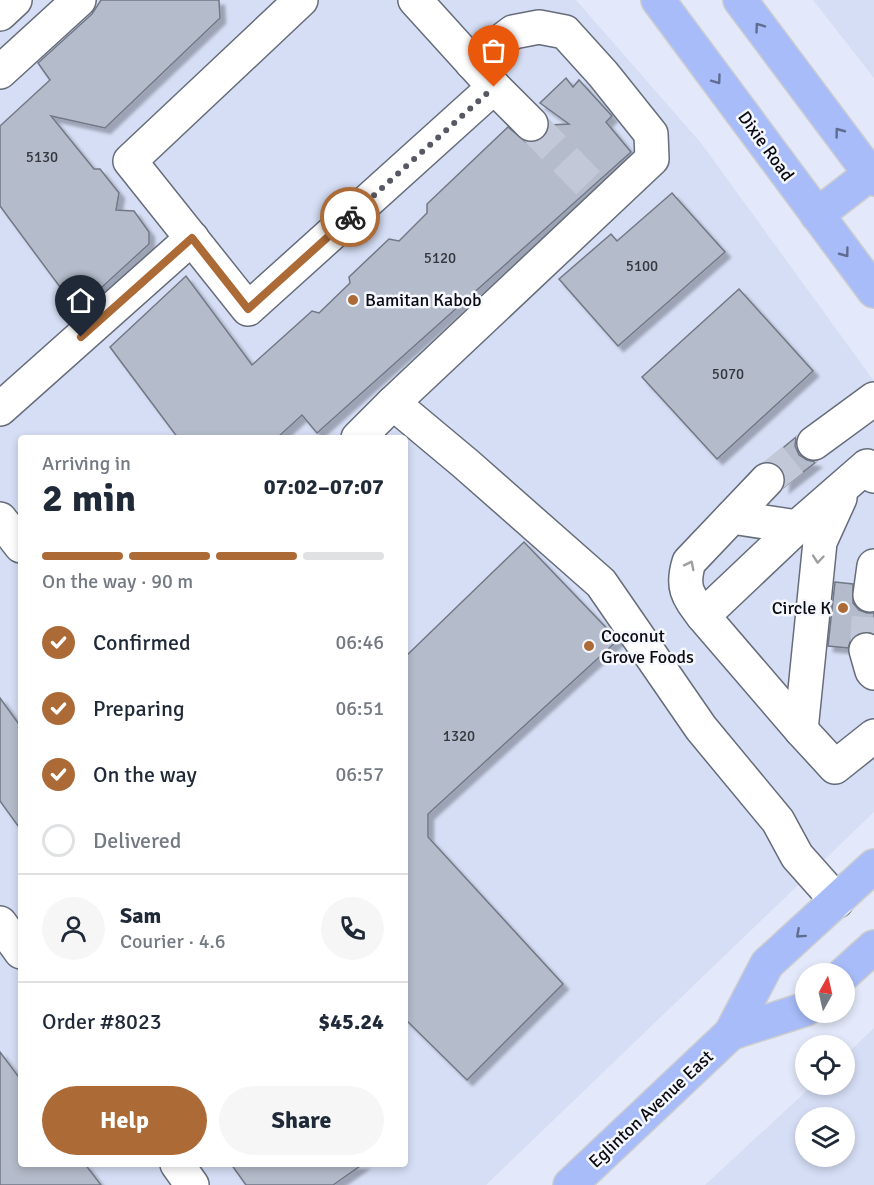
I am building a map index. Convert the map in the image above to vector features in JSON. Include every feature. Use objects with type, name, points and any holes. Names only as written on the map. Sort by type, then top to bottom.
[{"type":"main road","name":"Dixie Road","points":[[658,0],[874,291]]},
{"type":"main road","points":[[740,0],[872,176],[817,215]]},
{"type":"main road","name":"Eglinton Avenue East","points":[[570,1185],[731,1033],[767,964],[874,866]]},
{"type":"main road","points":[[855,964],[874,947]]},
{"type":"main road","name":"Eglinton Avenue East","points":[[731,1033],[795,1013]]},
{"type":"lane","points":[[0,14],[15,0]]},
{"type":"lane","points":[[0,72],[79,0]]},
{"type":"lane","points":[[302,0],[130,161],[248,309],[483,75],[513,32],[539,27],[565,32],[603,74],[651,134],[652,159],[600,195],[361,435]]},
{"type":"lane","points":[[422,3],[483,75],[531,124]]},
{"type":"lane","points":[[0,409],[192,238]]},
{"type":"lane","points":[[862,476],[826,434],[874,399]]},
{"type":"lane","points":[[393,404],[466,464],[601,583],[701,728],[778,822],[797,856],[837,901]]},
{"type":"lane","points":[[703,616],[797,527],[862,476]]},
{"type":"lane","points":[[801,730],[819,542],[830,516],[862,476]]},
{"type":"lane","points":[[767,480],[689,562],[685,577],[690,599],[835,767],[874,736]]},
{"type":"lane","points":[[732,517],[797,527]]},
{"type":"lane","points":[[0,519],[18,542]]},
{"type":"lane","points":[[0,923],[18,948]]},
{"type":"lane","points":[[179,1167],[192,1185]]},
{"type":"shaded area","points":[[0,0],[576,0],[701,143],[874,381],[874,812],[486,1185],[0,1185]]},
{"type":"shaded area","points":[[813,0],[874,0],[874,78]]},
{"type":"shaded area","points":[[874,1028],[874,1185],[705,1185],[802,1095],[855,1095],[855,1046]]},
{"type":"building","points":[[101,0],[219,0],[220,18],[105,128],[51,116],[94,169],[100,169],[119,193],[116,210],[134,211],[149,232],[149,244],[77,310],[0,206],[0,126],[50,80],[38,63],[92,14]]},
{"type":"building","points":[[566,78],[573,87],[579,80],[612,116],[606,122],[631,152],[317,433],[302,415],[280,435],[176,435],[110,347],[186,276],[252,365],[312,311],[319,313],[350,283],[349,277],[389,239],[399,241],[427,213],[427,204],[508,127],[526,142],[535,142],[545,137],[549,125],[569,124],[540,103]]},
{"type":"building","points":[[672,193],[725,252],[618,346],[559,279],[611,234],[617,241]]},
{"type":"building","points":[[739,289],[813,371],[717,459],[642,377]]},
{"type":"building","points":[[796,437],[795,446],[799,455],[816,462],[784,487],[785,475],[780,467],[772,462],[766,462]]},
{"type":"building","points":[[524,542],[618,640],[428,814],[428,837],[563,984],[467,1080],[408,1022],[408,654]]},
{"type":"building","points":[[835,582],[853,584],[853,603],[859,610],[874,613],[874,634],[860,632],[852,637],[848,648],[828,646]]},
{"type":"building","points":[[0,698],[18,723],[18,826],[0,801]]},
{"type":"building","points":[[0,1052],[18,1076],[18,1167],[87,1167],[101,1185],[0,1185]]},
{"type":"building","points":[[233,1167],[359,1167],[333,1185],[246,1185]]},
{"type":"tunnel","points":[[531,124],[592,187]]},
{"type":"tunnel","points":[[767,480],[814,443]]},
{"type":"tunnel","points":[[866,650],[870,595]]},
{"type":"way so far","points":[[350,217],[494,87]]},
{"type":"place","name":"Bamitan Kabob","points":[[353,300]]},
{"type":"place","name":"Circle K","points":[[843,608]]},
{"type":"place","name":"Coconut Grove Foods","points":[[589,646]]},
{"type":"route","points":[[81,337],[192,238],[248,309],[350,217]]}]
